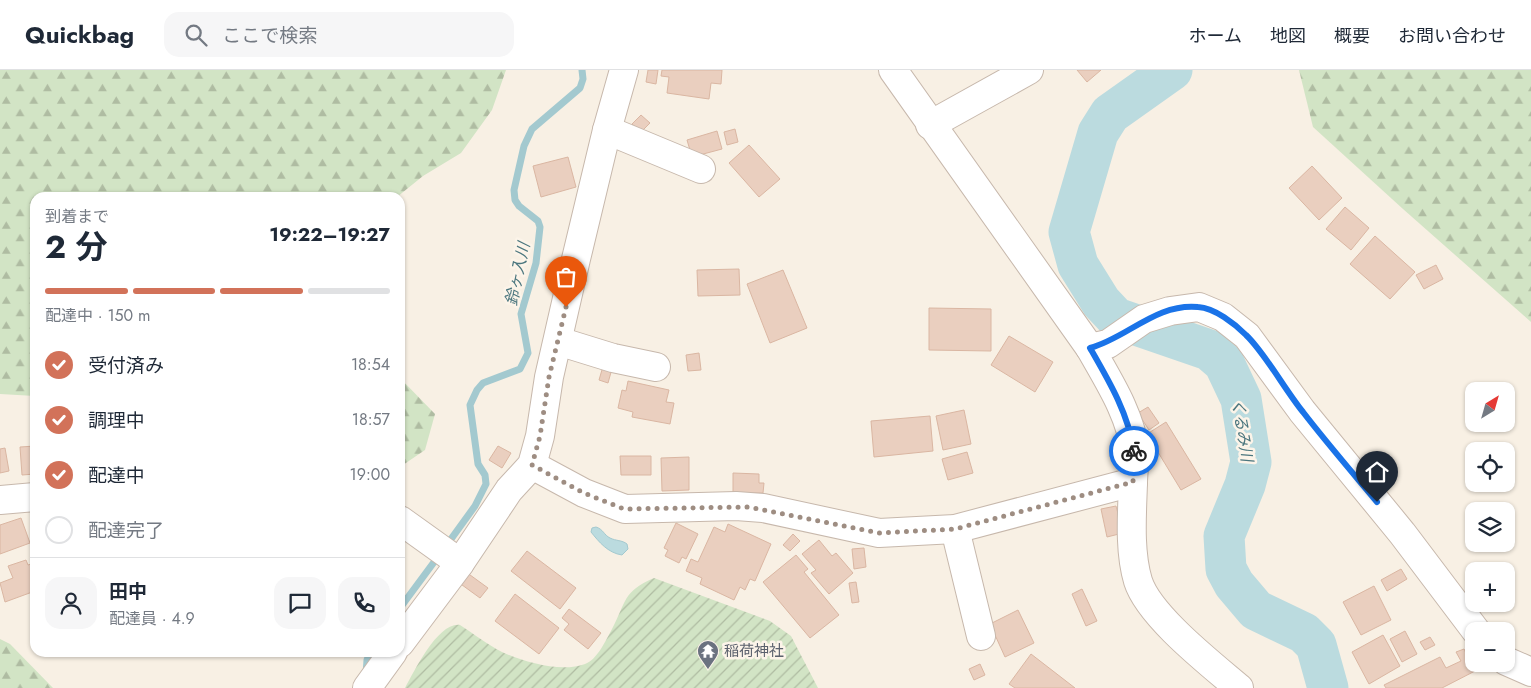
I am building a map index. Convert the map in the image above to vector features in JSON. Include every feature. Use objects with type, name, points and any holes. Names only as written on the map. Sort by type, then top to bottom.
[{"type":"street","points":[[405,636],[460,563],[509,490],[532,465],[540,436],[549,377],[607,130],[624,70]]},
{"type":"street","points":[[892,70],[930,125],[1099,346],[1131,434],[1135,454],[1133,542],[1138,582],[1152,605],[1176,633],[1239,688]]},
{"type":"street","points":[[930,125],[1029,70]]},
{"type":"street","points":[[607,130],[701,169]]},
{"type":"street","points":[[1099,346],[1144,320],[1170,311],[1199,307],[1223,316],[1247,336],[1302,411],[1402,533],[1469,622]]},
{"type":"street","points":[[558,341],[613,358],[656,367]]},
{"type":"street","points":[[532,465],[584,493],[624,509],[736,506],[763,508],[879,533],[955,529],[1133,482]]},
{"type":"street","points":[[0,500],[30,497]]},
{"type":"street","points":[[405,524],[460,563]]},
{"type":"street","points":[[955,529],[981,636]]},
{"type":"street","points":[[367,688],[389,657]]},
{"type":"street","points":[[1515,665],[1531,672]]},
{"type":"green space","points":[[0,70],[506,70],[492,110],[461,153],[423,176],[403,192],[30,192],[30,396],[0,394]]},
{"type":"green space","points":[[1299,70],[1531,70],[1531,322],[1313,127]]},
{"type":"green space","points":[[405,383],[435,414],[425,450],[405,464]]},
{"type":"green space","points":[[654,578],[770,621],[791,636],[818,688],[405,688],[428,649],[444,631],[452,626],[460,625],[486,643],[521,659],[554,667],[585,664],[601,649],[631,593]]},
{"type":"green space","points":[[0,639],[10,644],[53,688],[0,688]]},
{"type":"water","points":[[596,527],[610,538],[627,544],[628,549],[622,555],[608,549],[591,532],[592,528]]},
{"type":"building","points":[[648,70],[658,70],[656,84],[646,82]]},
{"type":"building","points":[[662,70],[722,70],[721,84],[711,83],[709,99],[667,93],[669,77],[661,76]]},
{"type":"building","points":[[1077,70],[1101,70],[1087,82]]},
{"type":"building","points":[[641,115],[650,123],[641,132],[632,124]]},
{"type":"building","points":[[735,129],[738,142],[727,145],[724,132]]},
{"type":"building","points":[[717,131],[722,149],[692,157],[687,140]]},
{"type":"building","points":[[749,145],[780,179],[759,197],[729,163]]},
{"type":"building","points":[[568,157],[576,187],[541,197],[533,166]]},
{"type":"building","points":[[1312,166],[1342,198],[1319,220],[1289,188]]},
{"type":"building","points":[[1345,207],[1369,228],[1351,250],[1326,229]]},
{"type":"building","points":[[1375,236],[1415,272],[1390,299],[1350,264]]},
{"type":"building","points":[[1436,265],[1443,279],[1424,289],[1416,275]]},
{"type":"building","points":[[739,269],[740,295],[698,296],[697,270]]},
{"type":"building","points":[[783,270],[807,328],[770,343],[747,284]]},
{"type":"building","points":[[929,308],[991,309],[991,351],[929,350]]},
{"type":"building","points":[[1009,336],[1053,362],[1035,392],[991,365]]},
{"type":"building","points":[[699,353],[701,370],[688,371],[686,355]]},
{"type":"building","points":[[604,363],[613,365],[608,383],[599,380]]},
{"type":"building","points":[[628,381],[669,390],[666,402],[674,403],[670,424],[632,417],[633,412],[618,408],[622,390],[626,391]]},
{"type":"building","points":[[1148,407],[1159,423],[1149,430],[1138,413]]},
{"type":"building","points":[[964,410],[971,444],[943,450],[936,416]]},
{"type":"building","points":[[930,416],[933,451],[874,457],[871,421]]},
{"type":"building","points":[[1166,422],[1201,479],[1181,490],[1147,434]]},
{"type":"building","points":[[30,446],[30,474],[22,475],[20,447]]},
{"type":"building","points":[[498,446],[511,453],[502,468],[489,460]]},
{"type":"building","points":[[5,448],[9,471],[0,473],[0,449]]},
{"type":"building","points":[[967,452],[973,473],[948,480],[942,459]]},
{"type":"building","points":[[620,456],[651,456],[651,475],[621,475]]},
{"type":"building","points":[[689,457],[689,490],[662,491],[661,458]]},
{"type":"building","points":[[733,473],[759,474],[759,483],[764,483],[763,493],[733,493]]},
{"type":"building","points":[[1116,506],[1123,533],[1107,537],[1101,509]]},
{"type":"building","points":[[21,518],[30,543],[0,554],[0,525]]},
{"type":"building","points":[[676,523],[698,534],[686,559],[682,557],[679,563],[665,556],[668,550],[664,548]]},
{"type":"building","points":[[728,524],[771,544],[755,581],[750,579],[745,590],[740,587],[734,600],[700,584],[702,578],[686,571],[691,559],[698,562],[714,527],[725,532]]},
{"type":"building","points":[[793,534],[800,541],[790,551],[783,545]]},
{"type":"building","points":[[819,540],[832,556],[836,553],[853,573],[829,594],[811,573],[816,570],[802,554]]},
{"type":"building","points":[[864,548],[866,567],[854,569],[852,549]]},
{"type":"building","points":[[527,551],[576,588],[560,609],[511,571]]},
{"type":"building","points":[[796,555],[808,569],[804,572],[839,615],[810,638],[763,582]]},
{"type":"building","points":[[26,560],[28,565],[30,564],[30,593],[5,602],[0,583],[13,578],[8,566]]},
{"type":"building","points":[[1401,569],[1407,579],[1387,591],[1381,580]]},
{"type":"building","points":[[466,572],[488,588],[480,598],[458,582]]},
{"type":"building","points":[[856,582],[859,602],[852,603],[849,583]]},
{"type":"building","points":[[1374,586],[1391,620],[1361,635],[1343,602]]},
{"type":"building","points":[[1082,589],[1097,621],[1086,626],[1072,594]]},
{"type":"building","points":[[515,594],[559,628],[539,654],[495,621]]},
{"type":"building","points":[[569,609],[601,633],[588,649],[564,630],[569,624],[562,618]]},
{"type":"building","points":[[1018,610],[1034,643],[1005,657],[990,624]]},
{"type":"building","points":[[1405,631],[1417,654],[1402,662],[1390,639]]},
{"type":"building","points":[[1383,635],[1400,666],[1369,684],[1352,652]]},
{"type":"building","points":[[1430,637],[1435,645],[1425,650],[1420,642]]},
{"type":"building","points":[[1464,649],[1465,672],[1473,672],[1442,688],[1386,688],[1384,685],[1440,657],[1446,668],[1461,661],[1456,652]]},
{"type":"building","points":[[1031,654],[1075,688],[1015,688],[1009,684]]},
{"type":"building","points":[[980,664],[985,675],[974,680],[969,669]]},
{"type":"waterway","name":"鈴ヶ入川","points":[[446,546],[475,506],[486,484],[485,475],[478,464],[470,405],[477,390],[483,383],[520,369],[528,353],[521,314],[536,263],[540,227],[538,221],[519,206],[515,200],[514,190],[524,146],[532,129],[580,88],[583,79],[582,70]]},
{"type":"waterway","name":"くるみ川","points":[[1172,70],[1110,114],[1098,133],[1069,232],[1078,265],[1101,302],[1116,318],[1209,350],[1224,363],[1241,399],[1251,462],[1245,485],[1224,536],[1226,569],[1234,584],[1256,610],[1304,633],[1316,645],[1328,688]]},
{"type":"waterway","name":"鈴ヶ入川","points":[[405,601],[440,554]]},
{"type":"waterway","name":"鈴ヶ入川","points":[[366,674],[368,657]]},
{"type":"way so far","points":[[566,307],[549,377],[540,436],[532,465],[584,493],[624,509],[736,506],[763,508],[786,515],[879,533],[955,529],[1133,482],[1134,451]]},
{"type":"place","name":"稲荷神社","points":[[708,670]]},
{"type":"route","points":[[1134,451],[1131,434],[1116,393],[1090,348],[1108,344],[1144,320],[1170,311],[1199,307],[1223,316],[1247,336],[1302,411],[1377,502]]}]
